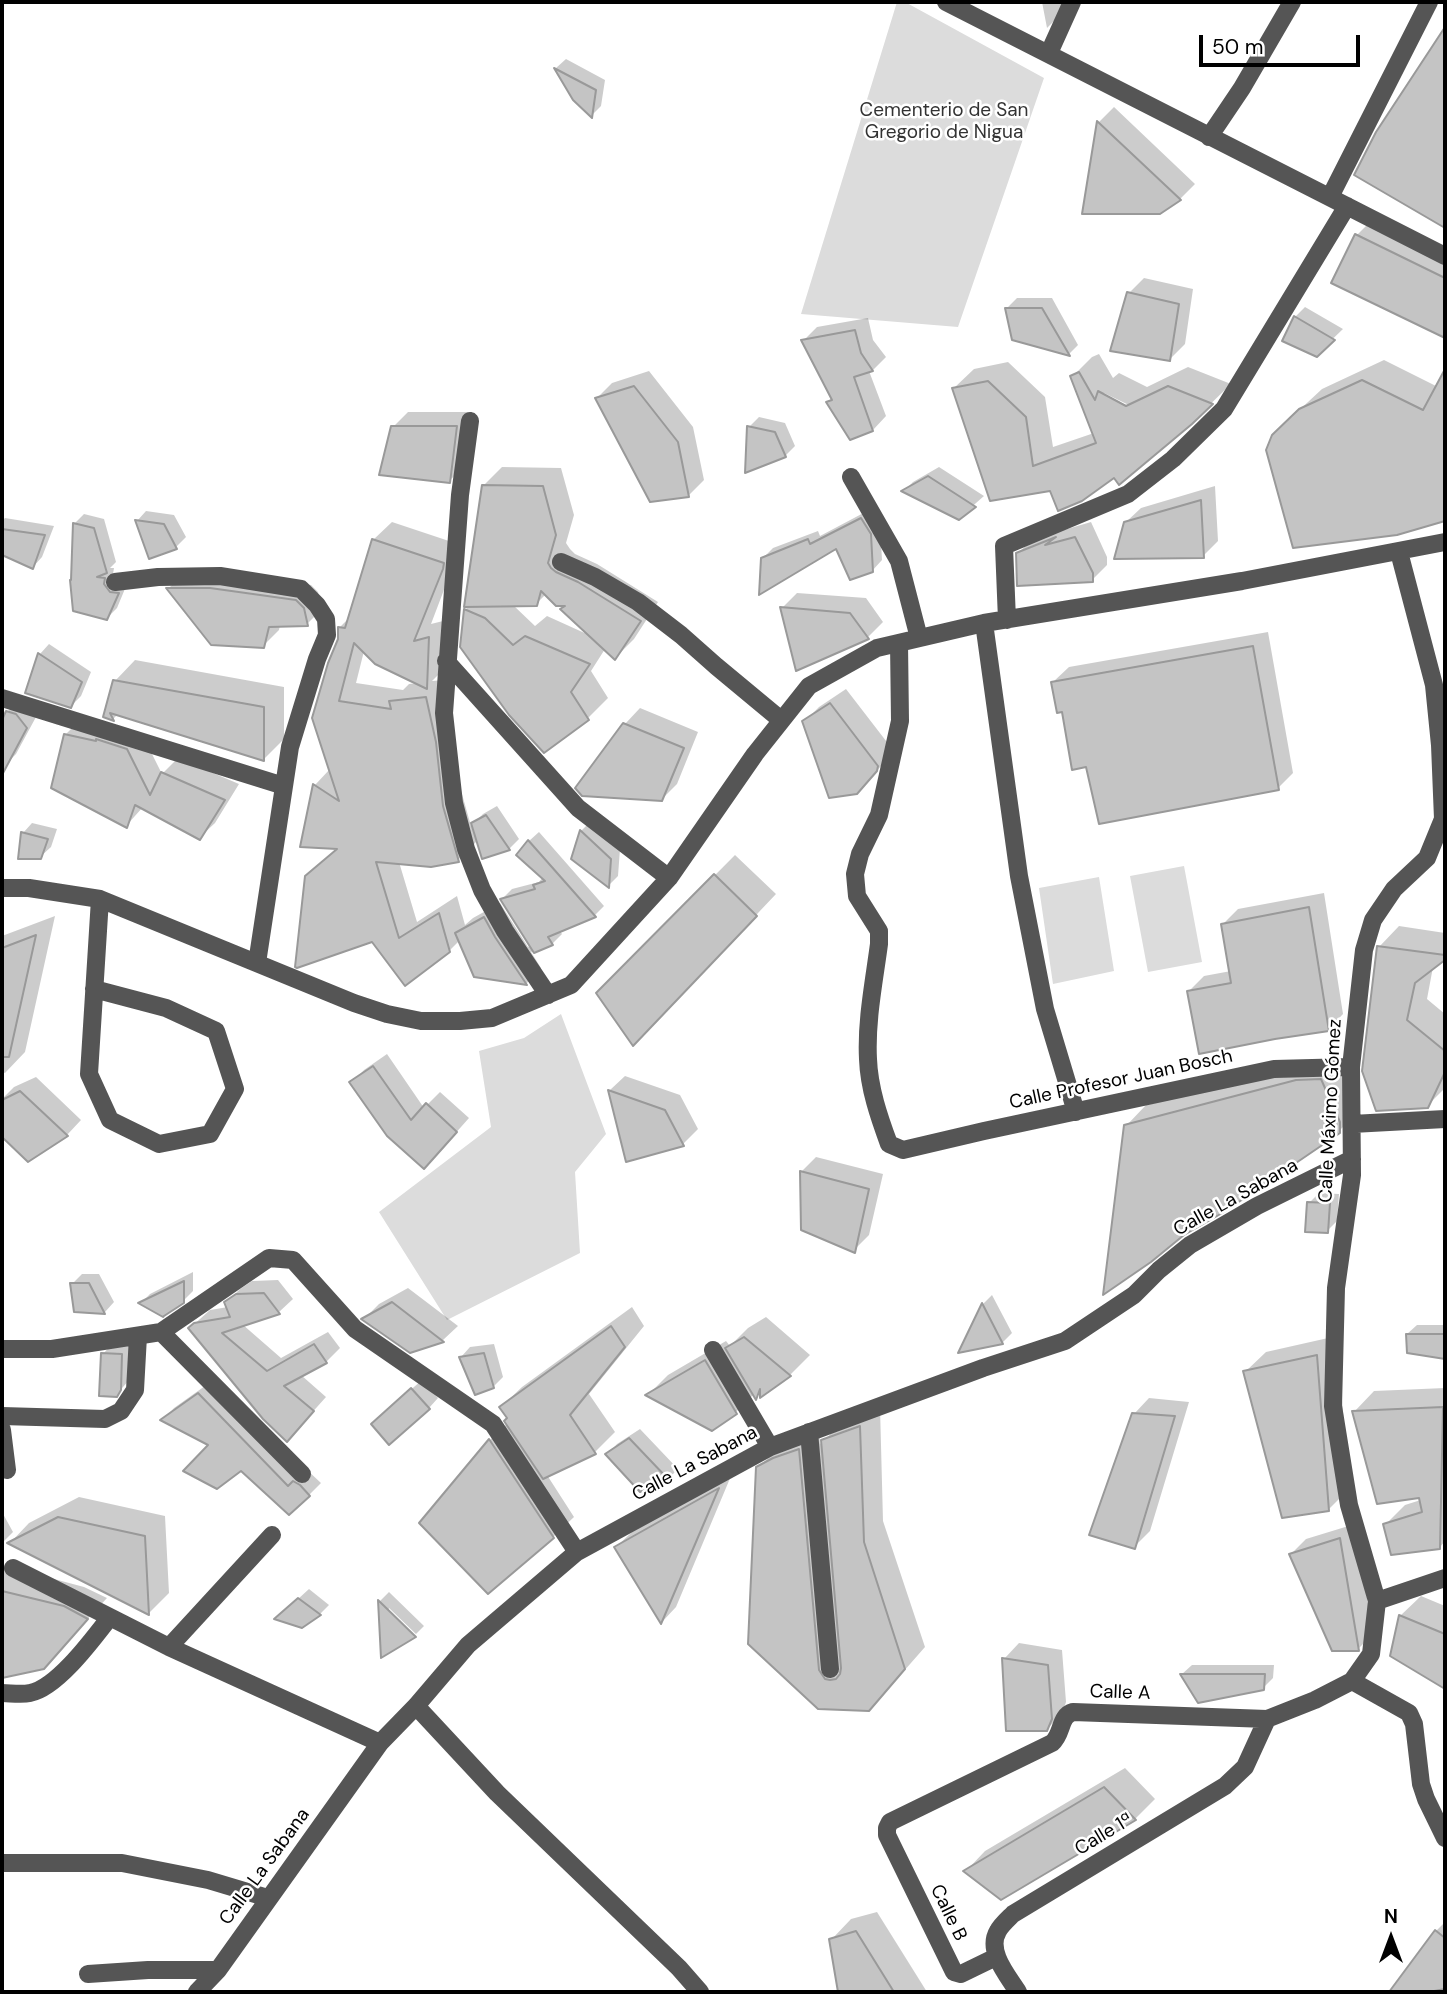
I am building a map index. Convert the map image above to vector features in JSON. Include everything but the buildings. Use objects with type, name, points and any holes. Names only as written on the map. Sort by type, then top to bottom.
[{"type":"street","points":[[946,2],[1445,256]]},
{"type":"street","points":[[1049,53],[1072,2]]},
{"type":"street","points":[[1209,137],[1292,2]]},
{"type":"street","points":[[1330,197],[1429,2]]},
{"type":"street","points":[[1007,620],[1004,546],[1128,494],[1182,451],[1224,409],[1347,206]]},
{"type":"street","points":[[470,421],[460,495],[446,662],[444,713],[454,803],[466,849],[488,900],[505,931],[548,995]]},
{"type":"street","points":[[851,477],[899,561],[919,638]]},
{"type":"street","points":[[2,888],[29,888],[100,899],[387,1014],[421,1021],[492,1018],[571,985],[669,878],[781,720],[809,686],[877,648],[984,623],[1242,581],[1445,542]]},
{"type":"street","name":"Calle Máximo Gómez","points":[[1267,1718],[1315,1700],[1352,1681],[1371,1654],[1377,1601],[1349,1505],[1333,1406],[1336,1288],[1352,1175],[1351,1066],[1364,950],[1373,920],[1394,889],[1427,858],[1443,819],[1434,685],[1399,552]]},
{"type":"street","points":[[561,562],[595,577],[638,602],[781,720]]},
{"type":"street","points":[[115,582],[158,577],[220,576],[301,589],[326,619],[327,635],[294,733],[257,962]]},
{"type":"street","points":[[984,623],[1018,876],[1045,1009],[1076,1112]]},
{"type":"street","name":"Calle Profesor Juan Bosch","points":[[899,643],[900,721],[878,815],[860,854],[855,874],[857,896],[878,931],[868,1060],[873,1099],[889,1144],[903,1150],[1274,1069],[1351,1066]]},
{"type":"street","points":[[446,662],[578,808],[669,878]]},
{"type":"street","points":[[2,698],[284,786]]},
{"type":"street","points":[[94,989],[166,1008],[216,1031],[235,1089],[210,1134],[159,1143],[110,1121],[89,1074],[94,989],[100,899]]},
{"type":"street","points":[[1352,1124],[1445,1119]]},
{"type":"street","name":"Calle La Sabana","points":[[197,1992],[218,1969],[380,1743],[468,1645],[577,1552],[770,1447],[983,1368],[1065,1341],[1134,1296],[1159,1270],[1190,1245],[1257,1206],[1352,1159]]},
{"type":"street","points":[[2,1349],[52,1349],[161,1332],[269,1258],[293,1260],[355,1329],[493,1424],[577,1552]]},
{"type":"street","points":[[161,1332],[302,1474]]},
{"type":"street","points":[[2,1416],[105,1419],[121,1411],[135,1390],[138,1336]]},
{"type":"street","points":[[713,1350],[770,1447]]},
{"type":"street","points":[[2,1430],[7,1470]]},
{"type":"street","points":[[809,1433],[830,1669]]},
{"type":"street","points":[[169,1647],[272,1535]]},
{"type":"street","points":[[13,1568],[169,1647],[380,1743]]},
{"type":"street","points":[[1377,1601],[1445,1578]]},
{"type":"street","points":[[2,1693],[29,1694],[41,1689],[83,1651],[110,1617]]},
{"type":"street","points":[[1352,1681],[1409,1713],[1414,1724],[1423,1791],[1445,1838]]},
{"type":"street","points":[[416,1706],[497,1793],[679,1968],[700,1992]]},
{"type":"street","name":"Calle A","points":[[887,1828],[890,1822],[1052,1743],[1058,1738],[1064,1718],[1073,1712],[1267,1718]]},
{"type":"street","name":"Calle 1ª","points":[[996,1957],[996,1932],[1013,1914],[1225,1786],[1245,1767],[1267,1718]]},
{"type":"street","name":"Calle B","points":[[887,1828],[887,1835],[954,1972],[961,1975],[996,1957]]},
{"type":"street","points":[[2,1863],[122,1863],[208,1880],[268,1898]]},
{"type":"street","points":[[996,1957],[1018,1992]]},
{"type":"street","points":[[88,1974],[218,1969]]},
{"type":"green space","name":"Cementerio de San Gregorio de Nigua","points":[[897,2],[905,2],[1044,78],[958,327],[801,314]]},
{"type":"green space","points":[[1184,866],[1202,962],[1148,972],[1130,876]]},
{"type":"green space","points":[[1099,877],[1114,971],[1053,984],[1039,888]]},
{"type":"green space","points":[[561,1014],[606,1134],[575,1172],[580,1253],[447,1320],[379,1212],[491,1127],[479,1051],[524,1038]]}]
